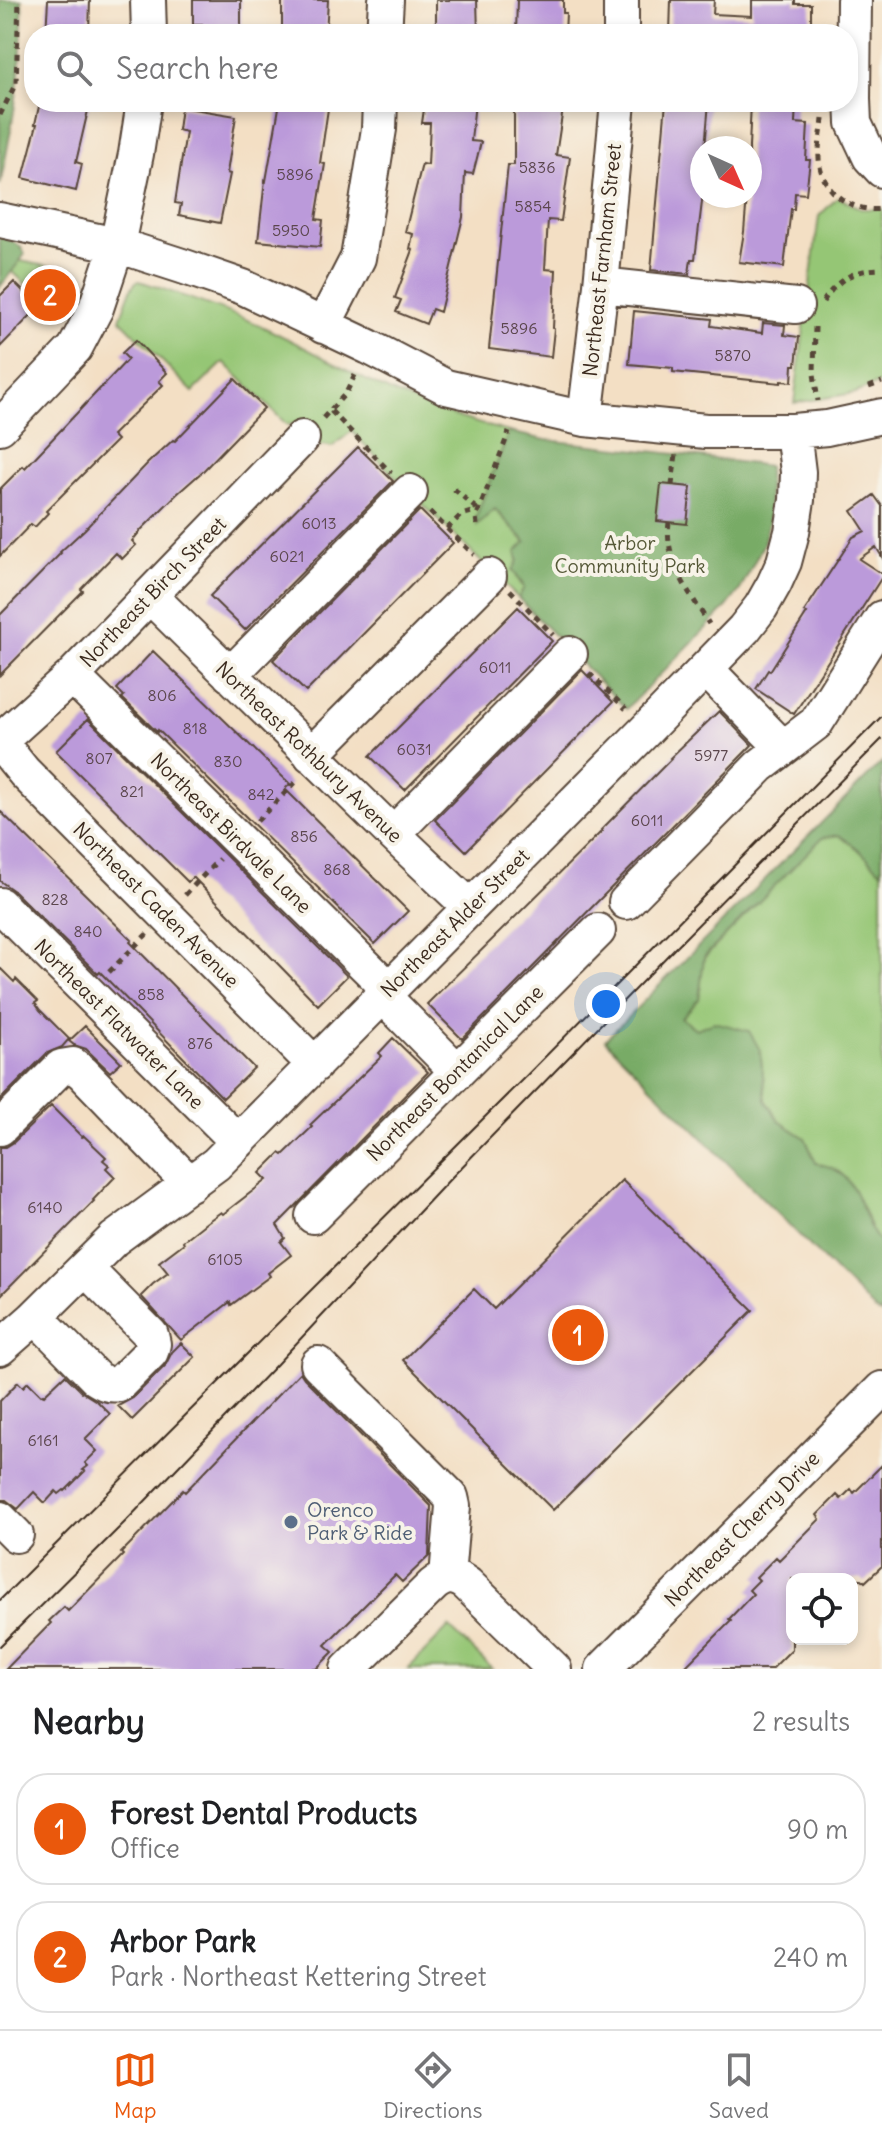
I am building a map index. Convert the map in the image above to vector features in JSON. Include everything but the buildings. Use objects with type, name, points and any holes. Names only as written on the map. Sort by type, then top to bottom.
[{"type":"street","points":[[148,0],[149,24]]},
{"type":"street","points":[[385,24],[386,0]]},
{"type":"street","points":[[621,0],[621,24]]},
{"type":"street","points":[[854,0],[854,24]]},
{"type":"street","points":[[0,427],[75,348],[96,308],[117,245],[142,112]]},
{"type":"street","points":[[323,326],[358,258],[380,112]]},
{"type":"street","name":"Northeast Farnham Street","points":[[585,419],[617,112]]},
{"type":"street","points":[[854,112],[854,123],[876,164]]},
{"type":"street","points":[[0,220],[117,245],[243,287],[446,387],[585,419],[706,431],[793,431],[827,428],[882,416]]},
{"type":"street","points":[[601,285],[810,311]]},
{"type":"street","name":"Northeast Alder Street","points":[[0,1348],[36,1317],[114,1239],[216,1164],[744,629],[761,607],[784,562],[792,532],[798,472],[793,431]]},
{"type":"street","name":"Northeast Birch Street","points":[[0,742],[72,676],[302,438]]},
{"type":"street","points":[[230,675],[421,491]]},
{"type":"street","points":[[310,762],[489,576]]},
{"type":"street","name":"Northeast Rothbury Avenue","points":[[150,596],[230,675],[310,762],[470,907]]},
{"type":"street","points":[[626,902],[760,766],[816,723],[882,618]]},
{"type":"street","points":[[393,834],[570,653]]},
{"type":"street","points":[[706,669],[783,748]]},
{"type":"street","name":"Northeast Birdvale Lane","points":[[72,676],[238,840],[386,992],[457,1071]]},
{"type":"street","name":"Northeast Caden Avenue","points":[[0,742],[24,772],[315,1065]]},
{"type":"street","name":"Northeast Flatwater Lane","points":[[0,905],[238,1142]]},
{"type":"street","name":"Northeast Bontanical Lane","points":[[313,1216],[598,931]]},
{"type":"street","points":[[0,1128],[61,1067],[73,1065],[190,1184]]},
{"type":"street","points":[[36,1317],[103,1383],[119,1384],[151,1352],[151,1335],[85,1268]]},
{"type":"street","points":[[318,1364],[451,1497],[453,1506],[434,1575],[348,1669]]},
{"type":"street","name":"Northeast Cherry Drive","points":[[603,1669],[882,1389]]},
{"type":"street","points":[[434,1575],[459,1578],[467,1584],[554,1669]]},
{"type":"path","points":[[0,115],[16,83],[19,0]]},
{"type":"path","points":[[823,112],[819,159],[828,187],[847,203],[861,209],[882,209]]},
{"type":"path","points":[[827,428],[814,374],[810,311],[841,280],[853,273],[882,269]]},
{"type":"path","points":[[302,438],[331,411],[346,393],[355,375]]},
{"type":"path","points":[[331,411],[421,491],[447,529],[461,515],[479,510]]},
{"type":"path","points":[[477,525],[476,517],[509,432]]},
{"type":"path","points":[[672,485],[676,454]]},
{"type":"path","points":[[421,491],[479,510]]},
{"type":"path","points":[[669,522],[669,543],[679,575],[707,627],[717,617]]},
{"type":"path","points":[[518,598],[626,709],[636,700]]},
{"type":"path","points":[[88,993],[310,762]]},
{"type":"green space","points":[[0,0],[22,0],[22,24],[17,93],[0,185]]},
{"type":"green space","points":[[838,197],[861,209],[882,209],[882,382],[855,393],[794,403],[819,216]]},
{"type":"green space","points":[[0,237],[18,245],[25,254],[0,287]]},
{"type":"green space","points":[[0,257],[67,270],[71,277],[56,313],[11,270]]},
{"type":"green space","points":[[140,281],[250,321],[402,397],[509,432],[476,518],[495,509],[526,543],[516,568],[524,589],[518,598],[352,431],[332,447],[323,445],[318,448],[307,430],[298,425],[287,425],[224,362],[193,392],[120,319],[131,289]]},
{"type":"green space","name":"Arbor Community Park","points":[[509,432],[546,440],[768,466],[769,521],[763,545],[740,590],[626,709],[518,598],[524,588],[513,571],[518,560],[516,552],[526,542],[495,509],[477,525],[476,517]]},
{"type":"green space","points":[[882,762],[882,872],[839,835],[822,838],[704,957],[699,999],[681,1018],[696,1029],[714,1022],[749,1031],[760,1050],[766,1100],[779,1121],[805,1138],[816,1163],[834,1169],[851,1184],[869,1226],[882,1244],[882,1314],[876,1312],[605,1040]]},
{"type":"green space","points":[[838,835],[882,872],[882,1244],[872,1231],[848,1182],[836,1172],[816,1163],[805,1138],[779,1121],[766,1100],[760,1050],[696,1029],[681,1018],[699,999],[704,958],[822,837]]},
{"type":"green space","points":[[449,1627],[492,1669],[408,1669]]},
{"type":"tram line","points":[[0,1600],[882,716]]},
{"type":"tram line","points":[[0,1646],[127,1520],[451,1178],[882,739]]},
{"type":"place","name":"Arbor Park","points":[[50,295]]},
{"type":"place","name":"Forest Dental Products","points":[[578,1335]]},
{"type":"place","name":"Orenco Park & Ride","points":[[291,1522]]}]
